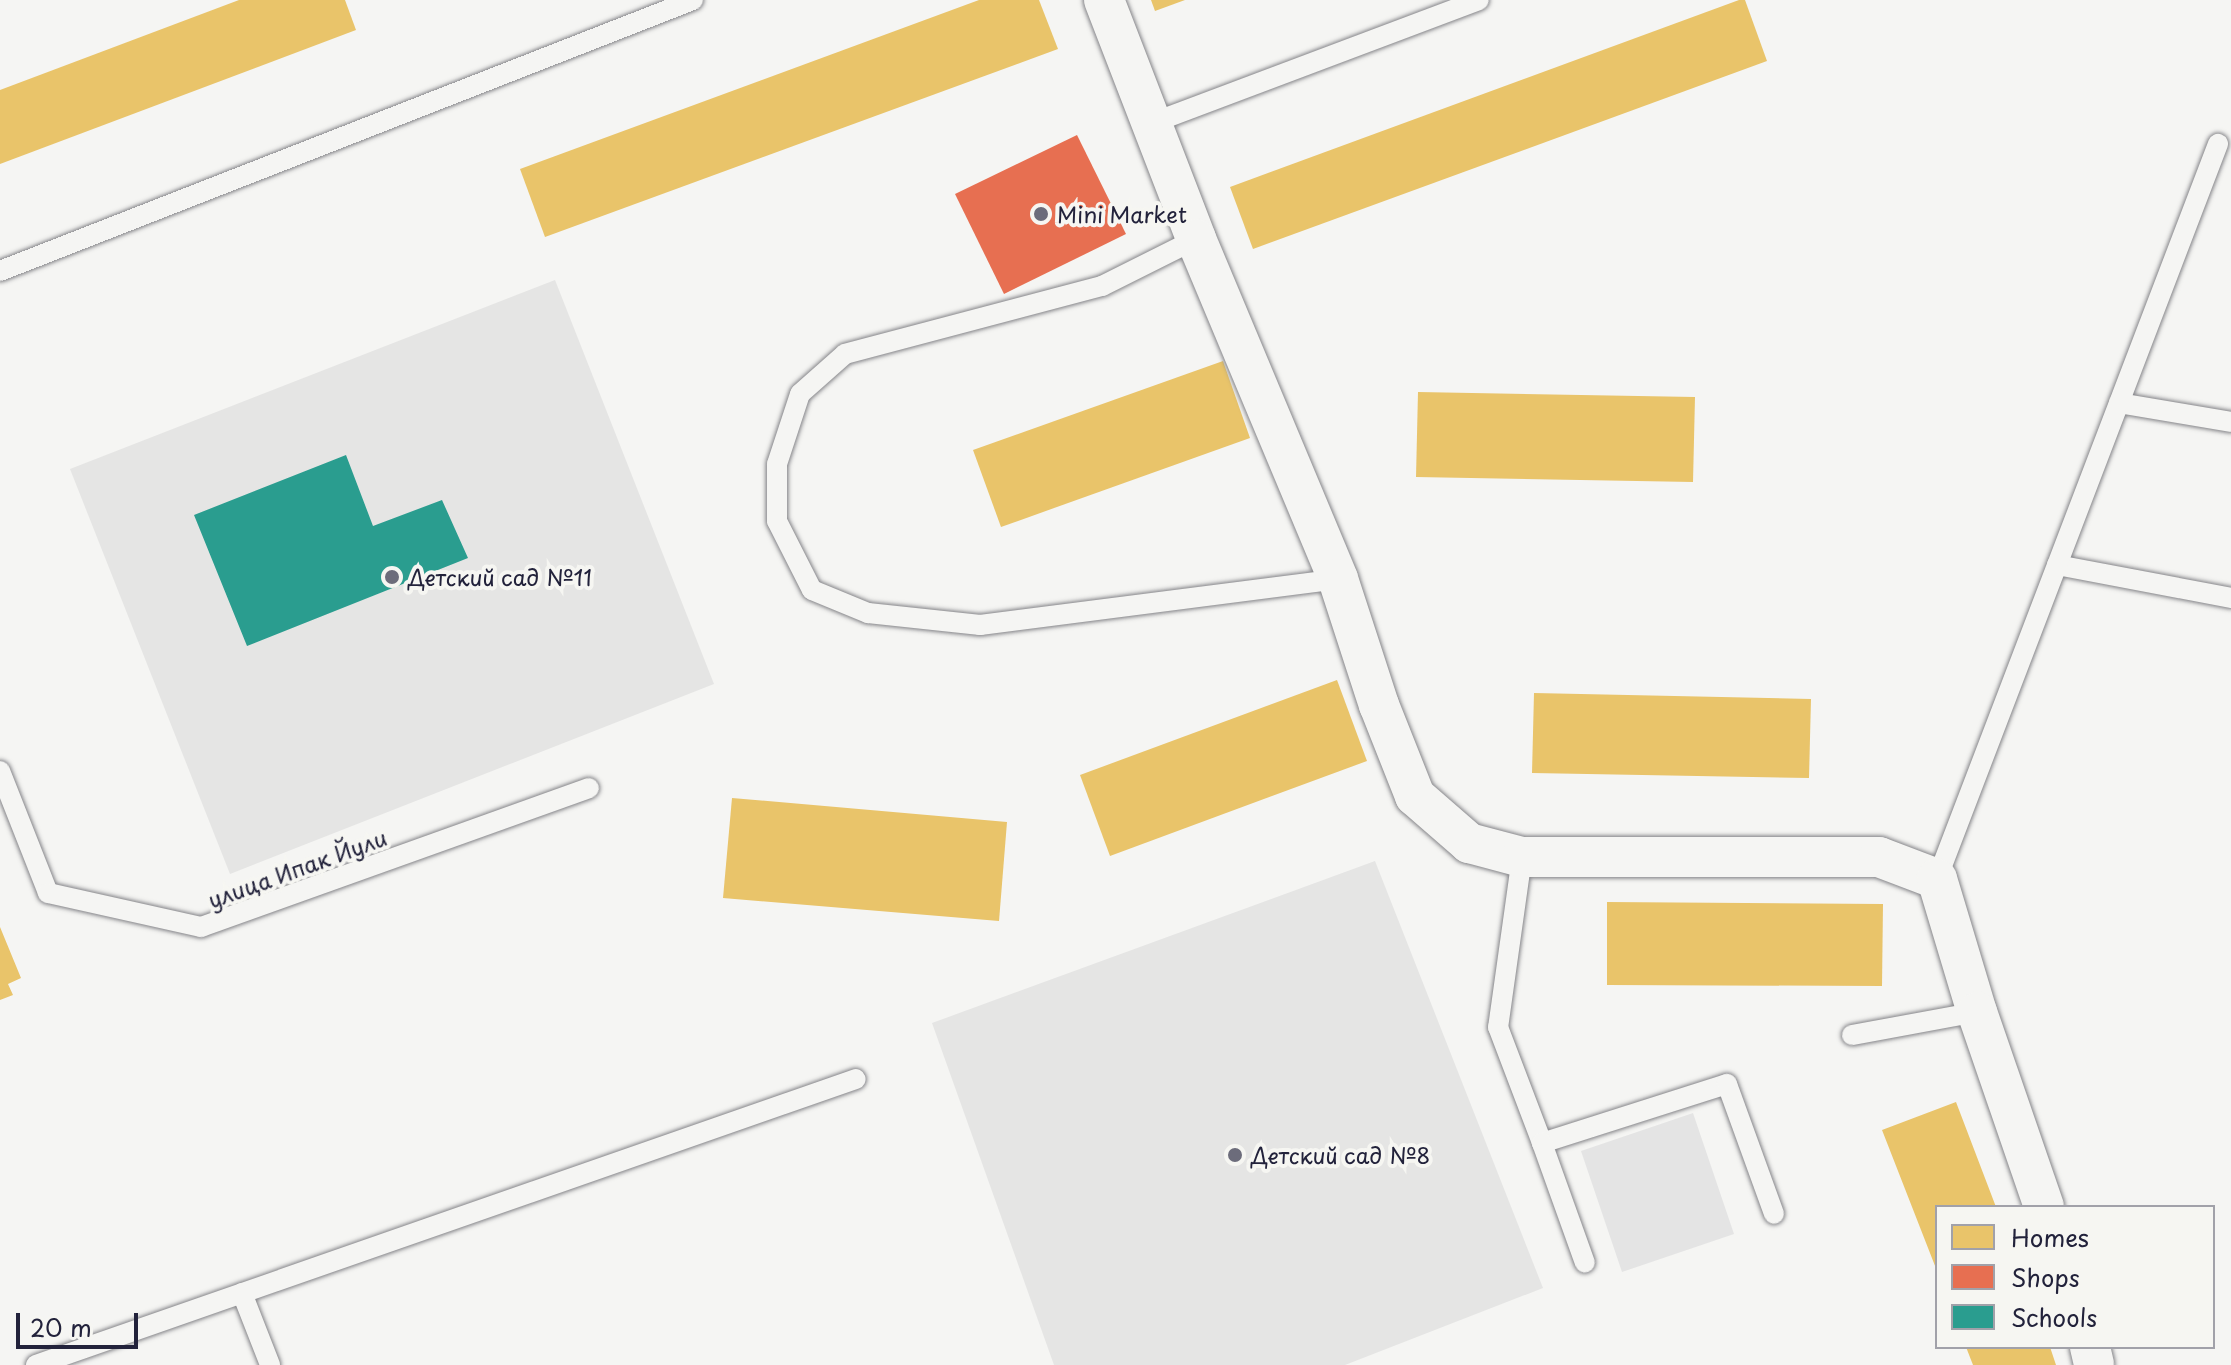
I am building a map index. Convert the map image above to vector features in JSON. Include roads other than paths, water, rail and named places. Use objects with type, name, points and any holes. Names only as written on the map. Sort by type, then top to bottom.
[{"type":"street","points":[[1104,0],[1196,239],[1338,579],[1379,705],[1415,796],[1469,843],[1522,857],[1879,857],[1937,879],[1977,1012],[2043,1205]]},
{"type":"lane","points":[[0,271],[693,0]]},
{"type":"lane","points":[[1152,123],[1479,0]]},
{"type":"lane","points":[[1937,879],[2218,144]]},
{"type":"lane","points":[[1196,239],[1102,286],[845,354],[800,394],[777,464],[777,521],[812,590],[868,613],[980,625],[1338,579]]},
{"type":"lane","points":[[2119,403],[2231,422]]},
{"type":"lane","points":[[2057,565],[2231,598]]},
{"type":"lane","name":"улица Ипак Йули","points":[[0,771],[48,893],[201,927],[589,788]]},
{"type":"lane","points":[[1522,857],[1498,1027],[1585,1263]]},
{"type":"lane","points":[[1852,1035],[1977,1012]]},
{"type":"lane","points":[[36,1365],[856,1079]]},
{"type":"lane","points":[[1542,1143],[1727,1084],[1774,1214]]},
{"type":"lane","points":[[242,1293],[270,1365]]},
{"type":"place","name":"Mini Market","points":[[1041,214]]},
{"type":"place","name":"Детский сад №11","points":[[392,577]]},
{"type":"place","name":"Детский сад №8","points":[[1235,1155]]}]
